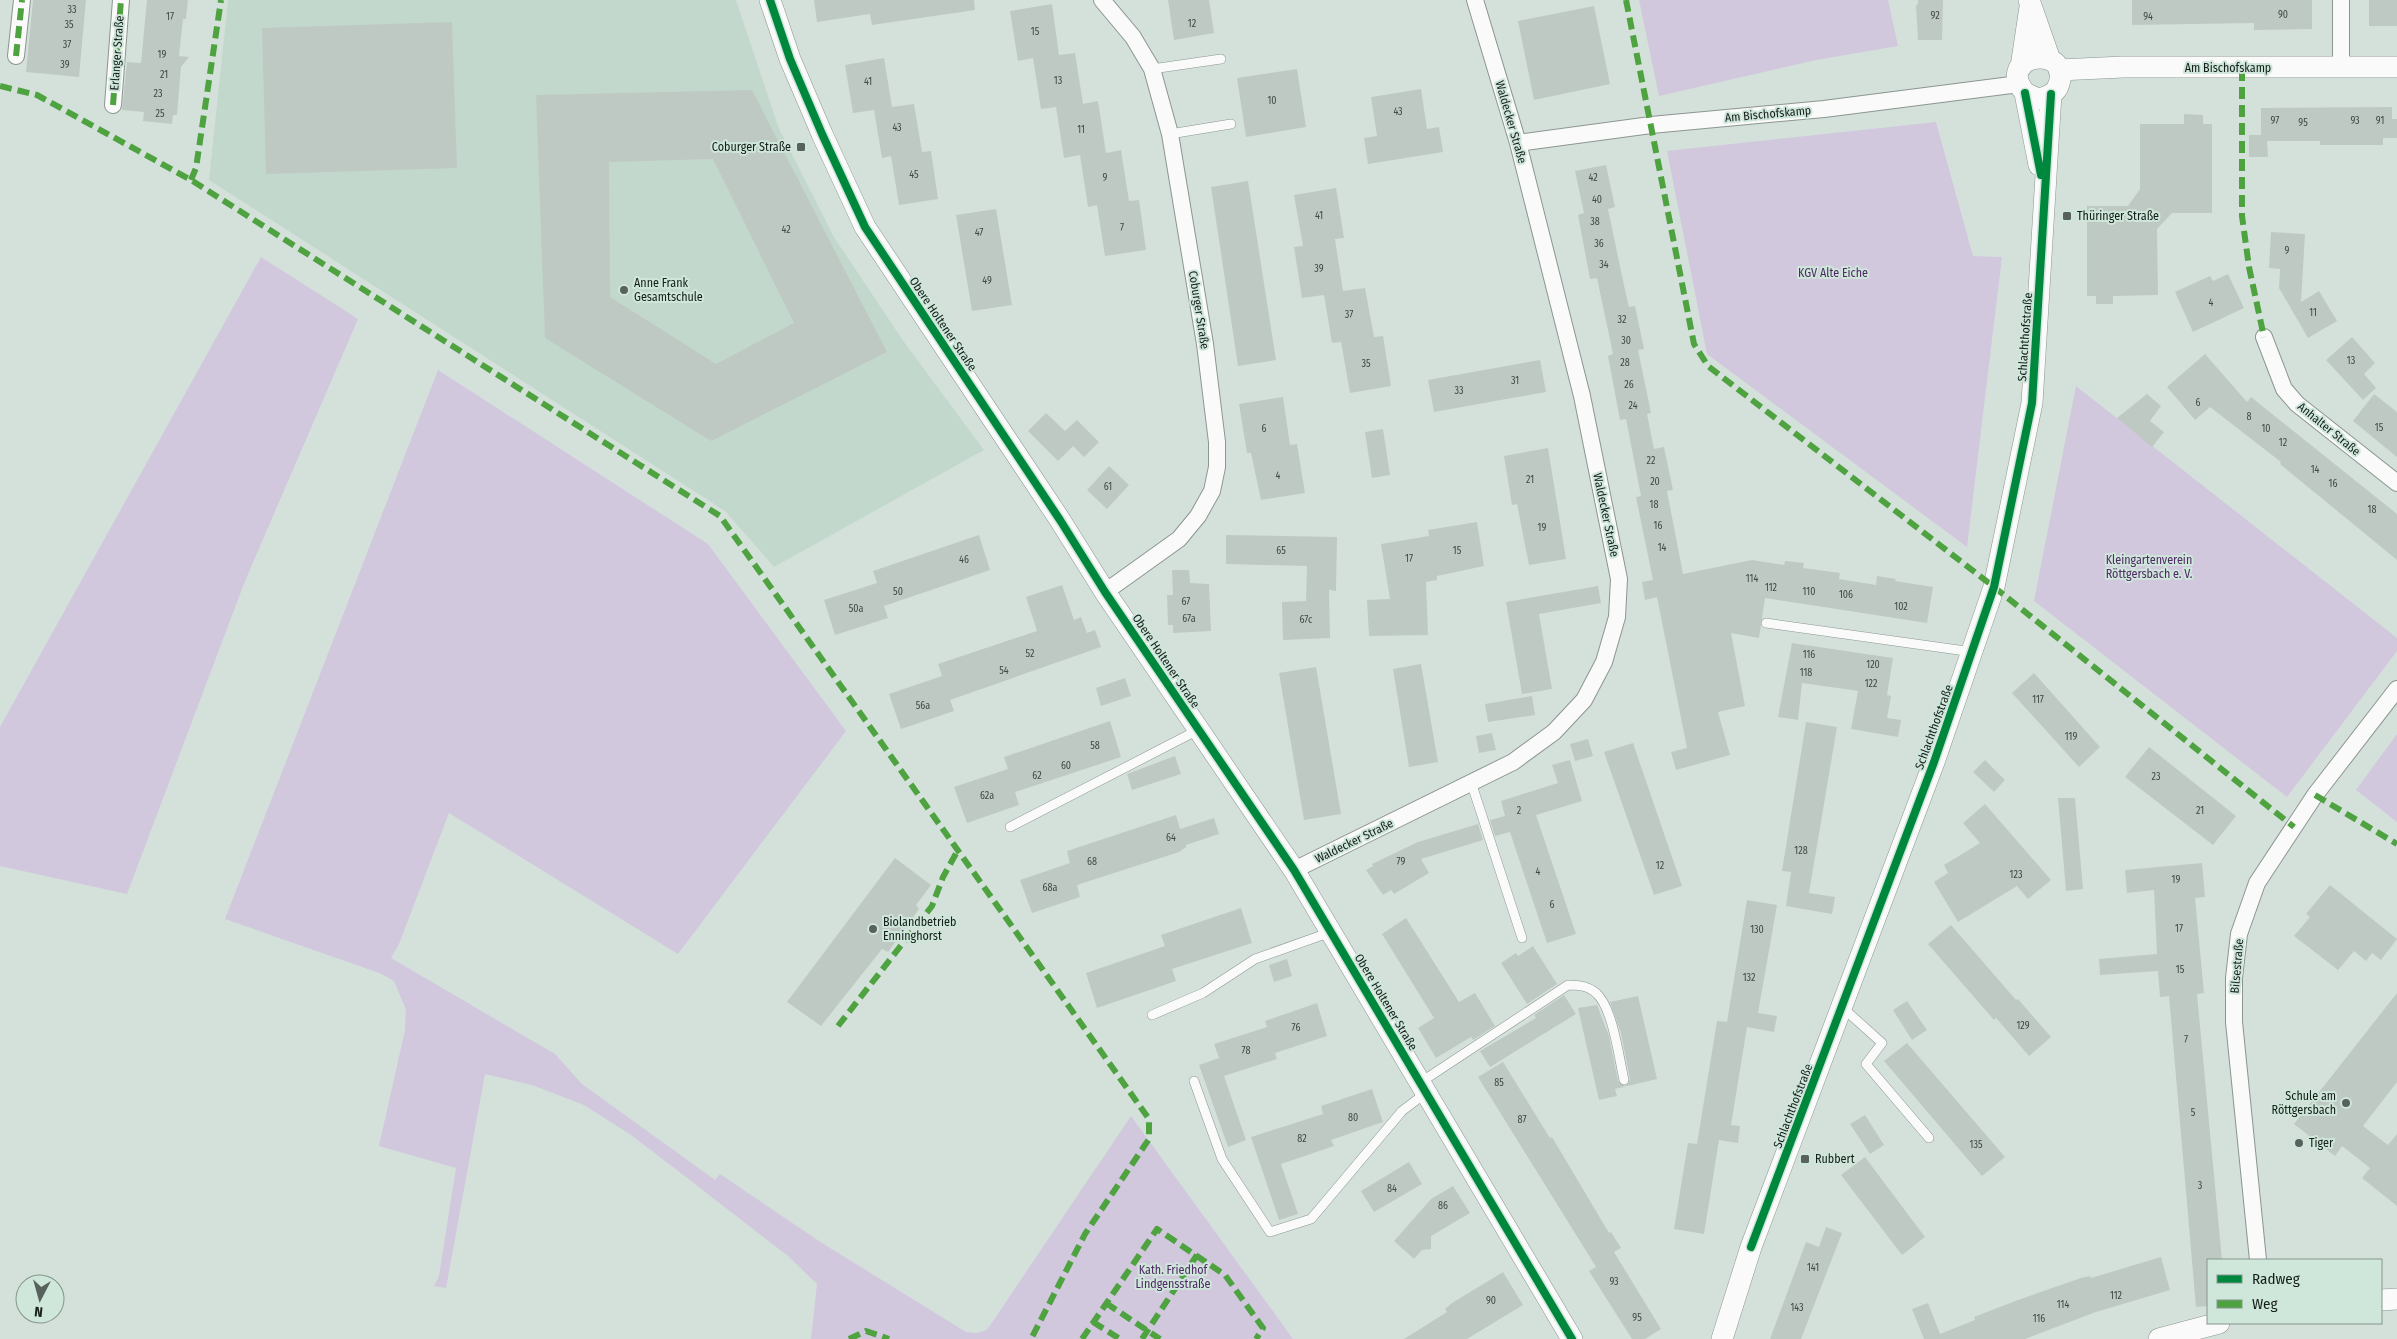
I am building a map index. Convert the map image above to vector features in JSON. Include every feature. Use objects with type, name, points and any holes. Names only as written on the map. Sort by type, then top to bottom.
[{"type":"street","points":[[16,56],[22,0]]},
{"type":"street","name":"Erlanger Straße","points":[[113,105],[121,0]]},
{"type":"street","name":"Obere Holtener Straße","points":[[770,0],[790,59],[822,134],[865,226],[1060,520],[1105,592],[1294,870],[1543,1288],[1567,1335]]},
{"type":"street","name":"Coburger Straße","points":[[1102,0],[1133,37],[1152,69],[1170,134],[1204,344],[1217,442],[1217,467],[1207,499],[1198,516],[1179,539],[1105,592]]},
{"type":"street","name":"Waldecker Straße","points":[[1294,870],[1513,762],[1554,732],[1584,700],[1604,662],[1617,618],[1619,579],[1582,396],[1518,143],[1474,0]]},
{"type":"street","points":[[2341,0],[2341,68]]},
{"type":"street","name":"Schlachthofstraße","points":[[2030,2],[2054,65]]},
{"type":"street","name":"Schlachthofstraße","points":[[2030,2],[2022,81],[2044,192]]},
{"type":"street","points":[[2038,57],[2054,65],[2059,84],[2051,94],[2038,99],[2022,81],[2031,58],[2038,57]]},
{"type":"street","name":"Am Bischofskamp","points":[[2054,65],[2123,67],[2397,67]]},
{"type":"street","name":"Am Bischofskamp","points":[[1518,143],[1651,125],[1824,109],[2022,81]]},
{"type":"street","name":"Schlachthofstraße","points":[[1722,1339],[1751,1247],[1842,1008],[1973,652],[1994,587],[2032,403],[2051,94]]},
{"type":"street","name":"Anhalter Straße","points":[[2264,337],[2284,389],[2297,404],[2397,483]]},
{"type":"street","name":"Bilsestraße","points":[[2258,1259],[2234,1022],[2234,978],[2239,934],[2257,883],[2315,796],[2397,689]]},
{"type":"street","name":"Schlachthofstraße","points":[[1708,1339],[1751,1247]]},
{"type":"street","points":[[2382,1300],[2397,1299]]},
{"type":"street","points":[[2159,1339],[2216,1324]]},
{"type":"lane","points":[[1152,69],[1221,58]]},
{"type":"lane","points":[[1170,134],[1231,124]]},
{"type":"lane","points":[[1766,623],[1973,652]]},
{"type":"lane","points":[[1010,827],[1130,764],[1166,749],[1199,730]]},
{"type":"lane","points":[[1471,782],[1522,938]]},
{"type":"lane","points":[[1152,1015],[1203,993],[1255,959],[1331,932]]},
{"type":"lane","points":[[1194,1081],[1222,1159],[1270,1232],[1311,1219],[1424,1087],[1568,984],[1583,986],[1596,993],[1605,1004],[1624,1080]]},
{"type":"lane","points":[[1842,1008],[1882,1043],[1866,1064],[1929,1138]]},
{"type":"shaded area","name":"Anne Frank Gesamtschule","points":[[228,0],[736,0],[779,129],[834,237],[904,342],[984,450],[774,567],[725,511],[209,180]]},
{"type":"green space","points":[[1639,0],[1888,0],[1898,46],[1816,60],[1659,96]]},
{"type":"green space","name":"KGV Alte Eiche","points":[[1936,122],[1973,256],[2002,257],[1967,547],[1707,354],[1667,151]]},
{"type":"green space","points":[[261,257],[358,319],[245,581],[127,894],[0,866],[0,727]]},
{"type":"green space","name":"Kath. Friedhof Lindgensstraße","points":[[438,370],[708,544],[846,731],[678,954],[449,813],[399,944],[391,958],[555,1054],[582,1084],[715,1180],[720,1174],[822,1243],[966,1332],[977,1333],[987,1330],[1131,1116],[1293,1339],[811,1339],[817,1284],[788,1256],[631,1135],[584,1105],[532,1085],[485,1074],[446,1288],[434,1286],[439,1276],[456,1168],[379,1146],[405,1030],[406,1010],[394,981],[382,974],[225,919]]},
{"type":"green space","name":"Kleingartenverein Röttgersbach e. V.","points":[[2076,386],[2397,638],[2397,651],[2287,797],[2034,601]]},
{"type":"green space","points":[[2397,734],[2397,822],[2356,790]]},
{"type":"building","points":[[33,0],[86,0],[79,77],[26,72]]},
{"type":"building","points":[[147,0],[188,0],[186,19],[183,19],[179,56],[189,57],[181,67],[177,115],[173,115],[172,124],[143,121],[144,112],[122,110],[127,62],[141,63]]},
{"type":"building","points":[[814,0],[974,0],[975,10],[872,25],[870,14],[817,22]]},
{"type":"building","points":[[1168,0],[1209,0],[1214,33],[1174,40]]},
{"type":"building","points":[[1918,0],[1943,0],[1942,40],[1918,40],[1916,5]]},
{"type":"building","points":[[2132,0],[2312,0],[2312,29],[2254,30],[2254,23],[2132,25]]},
{"type":"building","points":[[2369,0],[2397,0],[2397,26],[2369,26]]},
{"type":"building","points":[[1052,4],[1059,55],[1075,53],[1083,104],[1098,101],[1106,153],[1121,150],[1129,201],[1139,200],[1146,250],[1105,256],[1097,205],[1088,207],[1080,155],[1064,158],[1056,107],[1041,109],[1033,58],[1018,61],[1010,11]]},
{"type":"building","points":[[1594,6],[1610,84],[1534,100],[1518,21]]},
{"type":"building","points":[[452,22],[457,168],[266,174],[262,28]]},
{"type":"building","points":[[884,58],[892,107],[914,104],[922,152],[931,151],[938,199],[899,205],[891,156],[882,158],[874,110],[853,113],[845,65]]},
{"type":"building","points":[[1297,69],[1306,127],[1246,137],[1237,78]]},
{"type":"building","points":[[1421,89],[1427,129],[1439,127],[1443,152],[1368,164],[1364,138],[1377,136],[1371,97]]},
{"type":"building","name":"Anne Frank Gesamtschule","points":[[752,90],[887,352],[711,441],[545,338],[536,95]],"holes":[[[713,159],[794,323],[716,364],[610,297],[609,162]]]},
{"type":"building","points":[[2392,107],[2392,119],[2397,119],[2397,138],[2383,138],[2383,145],[2320,145],[2320,141],[2267,141],[2268,157],[2249,157],[2249,135],[2261,135],[2261,108]]},
{"type":"building","points":[[2184,114],[2203,115],[2203,124],[2212,124],[2212,213],[2172,213],[2157,229],[2158,295],[2113,296],[2113,304],[2096,304],[2096,296],[2087,296],[2087,206],[2128,206],[2140,189],[2140,124],[2184,124]]},
{"type":"building","points":[[1606,165],[1615,207],[1608,209],[1629,307],[1635,306],[1644,349],[1638,350],[1651,413],[1647,414],[1654,449],[1664,447],[1673,490],[1667,491],[1683,574],[1752,560],[1784,565],[1785,561],[1804,563],[1803,568],[1840,573],[1839,579],[1876,585],[1877,576],[1933,587],[1927,623],[1765,598],[1759,638],[1731,633],[1745,706],[1718,712],[1730,755],[1676,770],[1671,752],[1687,748],[1657,597],[1645,600],[1642,582],[1653,580],[1636,497],[1641,496],[1626,419],[1620,420],[1608,356],[1613,354],[1597,278],[1590,279],[1578,215],[1584,213],[1575,171]]},
{"type":"building","points":[[1248,181],[1276,360],[1238,366],[1211,187]]},
{"type":"building","points":[[1336,188],[1344,238],[1335,239],[1343,291],[1365,288],[1374,337],[1383,336],[1391,386],[1350,393],[1341,342],[1332,343],[1324,295],[1302,298],[1294,247],[1303,246],[1294,195]]},
{"type":"building","points":[[996,209],[1012,305],[972,311],[956,215]]},
{"type":"building","points":[[2271,232],[2305,234],[2301,302],[2319,291],[2337,321],[2308,338],[2279,288],[2280,269],[2269,268]]},
{"type":"building","points":[[2228,274],[2244,308],[2193,332],[2175,292],[2210,276],[2213,281]]},
{"type":"building","points":[[2352,337],[2375,363],[2364,374],[2376,388],[2363,400],[2326,360]]},
{"type":"building","points":[[2205,354],[2247,402],[2251,397],[2397,514],[2397,560],[2280,464],[2281,462],[2210,407],[2195,420],[2167,387]]},
{"type":"building","points":[[1540,360],[1546,392],[1434,412],[1428,380]]},
{"type":"building","points":[[2147,394],[2161,406],[2150,421],[2164,432],[2152,447],[2117,418]]},
{"type":"building","points":[[2374,394],[2397,412],[2397,457],[2353,421]]},
{"type":"building","points":[[1283,397],[1290,445],[1297,444],[1305,493],[1261,500],[1251,453],[1247,453],[1239,404]]},
{"type":"building","points":[[1046,413],[1065,431],[1077,420],[1099,442],[1084,457],[1073,446],[1058,461],[1028,431]]},
{"type":"building","points":[[1383,429],[1390,475],[1372,478],[1365,432]]},
{"type":"building","points":[[1548,448],[1566,559],[1529,565],[1517,504],[1512,505],[1504,456]]},
{"type":"building","points":[[1109,466],[1129,485],[1107,509],[1087,490]]},
{"type":"building","points":[[1477,522],[1484,566],[1437,576],[1437,580],[1426,582],[1428,635],[1369,636],[1367,600],[1390,599],[1381,544],[1429,536],[1428,530]]},
{"type":"building","points":[[979,535],[990,570],[884,606],[888,618],[835,635],[824,600],[877,583],[873,571]]},
{"type":"building","points":[[1226,535],[1337,537],[1336,591],[1329,590],[1330,638],[1283,640],[1282,602],[1306,601],[1307,566],[1226,564]]},
{"type":"building","points":[[1172,570],[1189,570],[1190,583],[1209,584],[1211,631],[1173,633],[1173,625],[1168,625],[1167,595],[1173,595]]},
{"type":"building","points":[[1062,585],[1074,620],[1081,617],[1087,633],[1095,630],[1101,647],[950,700],[954,711],[901,729],[889,694],[942,676],[938,664],[1037,631],[1026,597]]},
{"type":"building","points":[[1598,586],[1601,603],[1539,614],[1552,689],[1522,694],[1506,602]]},
{"type":"building","points":[[1792,643],[1893,658],[1887,695],[1891,696],[1887,718],[1901,720],[1898,737],[1851,729],[1858,691],[1802,683],[1798,720],[1778,717]]},
{"type":"building","points":[[1421,664],[1438,762],[1409,767],[1393,669]]},
{"type":"building","points":[[1316,667],[1341,814],[1304,820],[1279,673]]},
{"type":"building","points":[[2034,673],[2100,747],[2079,767],[2012,693]]},
{"type":"building","points":[[1125,678],[1131,696],[1101,706],[1096,688]]},
{"type":"building","points":[[1532,696],[1535,715],[1488,722],[1485,704]]},
{"type":"building","points":[[1110,721],[1121,757],[1015,792],[1019,805],[967,823],[954,787],[1008,769],[1004,757]]},
{"type":"building","points":[[1806,722],[1837,727],[1809,893],[1835,897],[1832,914],[1786,906],[1791,872],[1782,871]]},
{"type":"building","points":[[1492,733],[1496,750],[1479,753],[1476,736]]},
{"type":"building","points":[[1588,739],[1593,756],[1575,761],[1570,744]]},
{"type":"building","points":[[1633,743],[1682,886],[1654,895],[1604,752]]},
{"type":"building","points":[[2149,747],[2236,816],[2213,845],[2125,777]]},
{"type":"building","points":[[1175,756],[1181,774],[1132,790],[1127,774]]},
{"type":"building","points":[[1570,760],[1582,801],[1536,815],[1576,934],[1547,943],[1510,832],[1495,836],[1490,820],[1505,816],[1501,801],[1558,783],[1552,765]]},
{"type":"building","points":[[1985,760],[2005,780],[1994,792],[1973,772]]},
{"type":"building","points":[[2058,798],[2075,798],[2083,889],[2066,891]]},
{"type":"building","points":[[1985,804],[2051,880],[2028,899],[2017,886],[1958,922],[1934,882],[1948,873],[1944,865],[1980,843],[1963,823]]},
{"type":"building","points":[[1176,815],[1180,829],[1214,818],[1219,834],[1186,845],[1179,852],[1077,885],[1080,897],[1032,913],[1020,880],[1070,863],[1067,851]]},
{"type":"building","points":[[1478,824],[1483,840],[1421,859],[1429,873],[1394,894],[1391,890],[1383,895],[1366,870],[1373,866],[1372,864],[1418,842]]},
{"type":"building","name":"Biolandbetrieb Enninghorst","points":[[895,858],[931,885],[916,905],[919,909],[888,952],[882,949],[821,1026],[787,1002]]},
{"type":"building","points":[[2202,863],[2205,897],[2195,898],[2204,993],[2197,994],[2222,1259],[2207,1259],[2207,1306],[2196,1307],[2169,996],[2160,997],[2158,971],[2100,975],[2099,959],[2157,954],[2154,890],[2127,893],[2125,870]]},
{"type":"building","points":[[2330,885],[2397,939],[2381,960],[2372,953],[2366,961],[2354,951],[2338,970],[2294,936],[2310,917],[2306,914]]},
{"type":"building","points":[[1747,900],[1777,905],[1758,1013],[1777,1016],[1774,1032],[1747,1027],[1731,1125],[1740,1126],[1738,1143],[1719,1140],[1704,1234],[1674,1229],[1688,1143],[1697,1144],[1717,1021],[1727,1022]]},
{"type":"building","points":[[1241,908],[1252,943],[1172,969],[1176,981],[1097,1008],[1086,973],[1165,946],[1161,935]]},
{"type":"building","points":[[1406,918],[1459,1002],[1475,993],[1495,1026],[1473,1040],[1471,1037],[1436,1058],[1418,1028],[1434,1018],[1382,934]]},
{"type":"building","points":[[1951,925],[2051,1037],[2029,1056],[1996,1018],[1994,1020],[1928,944]]},
{"type":"building","points":[[1533,946],[1557,984],[1527,1004],[1501,963],[1516,953],[1518,956]]},
{"type":"building","points":[[1287,959],[1292,976],[1274,982],[1269,965]]},
{"type":"building","name":"Schule am Röttgersbach","points":[[2397,993],[2397,1082],[2363,1126],[2388,1145],[2397,1134],[2397,1206],[2362,1178],[2370,1168],[2342,1146],[2335,1156],[2294,1124]]},
{"type":"building","points":[[1564,995],[1576,1014],[1490,1067],[1480,1051],[1536,1018],[1534,1015]]},
{"type":"building","points":[[1638,996],[1657,1079],[1615,1089],[1617,1096],[1599,1100],[1578,1008],[1597,1005],[1609,1036],[1618,1081],[1625,1086],[1630,1079],[1621,1033],[1610,1002]]},
{"type":"building","points":[[1907,1001],[1927,1030],[1912,1040],[1893,1010]]},
{"type":"building","points":[[1317,1003],[1327,1036],[1275,1053],[1277,1059],[1224,1076],[1246,1140],[1228,1147],[1199,1065],[1219,1058],[1214,1044],[1267,1027],[1265,1021]]},
{"type":"building","points":[[1907,1043],[2005,1157],[1982,1176],[1884,1061]]},
{"type":"building","points":[[1503,1062],[1550,1138],[1552,1137],[1609,1233],[1611,1232],[1621,1248],[1614,1252],[1661,1329],[1645,1339],[1632,1339],[1589,1271],[1596,1267],[1478,1077]]},
{"type":"building","points":[[1372,1089],[1383,1122],[1331,1140],[1334,1146],[1281,1164],[1298,1214],[1279,1220],[1251,1137],[1323,1114],[1321,1106]]},
{"type":"building","points":[[1865,1115],[1884,1145],[1870,1154],[1850,1124]]},
{"type":"building","points":[[1865,1157],[1925,1237],[1902,1255],[1841,1175]]},
{"type":"building","points":[[1409,1162],[1422,1184],[1374,1212],[1361,1191]]},
{"type":"building","points":[[1453,1186],[1470,1213],[1431,1236],[1431,1249],[1422,1250],[1414,1259],[1394,1241],[1431,1199]]},
{"type":"building","points":[[1826,1227],[1842,1233],[1801,1339],[1770,1339],[1806,1242],[1819,1247]]},
{"type":"building","points":[[2161,1257],[2170,1290],[2096,1312],[2025,1339],[1924,1339],[1912,1309],[1928,1303],[1940,1334],[1975,1320],[1974,1317],[2081,1278],[2090,1276],[2091,1278]]},
{"type":"building","points":[[1503,1272],[1523,1305],[1467,1339],[1404,1339],[1447,1312],[1445,1309],[1452,1303]]},
{"type":"marked path","points":[[16,56],[22,0]]},
{"type":"marked path","points":[[113,105],[121,0]]},
{"type":"marked path","points":[[191,180],[196,168],[221,0]]},
{"type":"marked path","points":[[1626,0],[1694,344],[1708,366],[1994,587],[2294,827]]},
{"type":"marked path","points":[[2242,69],[2242,216],[2249,267],[2264,337]]},
{"type":"marked path","points":[[0,86],[37,95],[191,180],[720,516],[1149,1119],[1149,1139],[1085,1234],[1031,1339]]},
{"type":"marked path","points":[[2315,795],[2397,844]]},
{"type":"marked path","points":[[838,1026],[932,906],[943,877],[958,850]]},
{"type":"marked path","points":[[1082,1339],[1157,1229],[1225,1275],[1263,1328],[1256,1339]]},
{"type":"marked path","points":[[1142,1339],[1197,1255]]},
{"type":"marked path","points":[[1106,1303],[1160,1339]]},
{"type":"marked path","points":[[1093,1322],[1120,1339]]},
{"type":"marked path","points":[[849,1339],[866,1331],[889,1339]]},
{"type":"cycle path","points":[[770,0],[790,59],[865,227],[1060,520],[1105,592],[1294,870],[1572,1339]]},
{"type":"cycle path","points":[[2025,93],[2041,175]]},
{"type":"cycle path","points":[[1751,1247],[1934,762],[1994,587],[2032,403],[2051,94]]},
{"type":"place","name":"Coburger Straße","points":[[801,147]]},
{"type":"place","name":"Thüringer Straße","points":[[2067,216]]},
{"type":"place","name":"Anne Frank Gesamtschule","points":[[624,290]]},
{"type":"place","name":"Biolandbetrieb Enninghorst","points":[[873,929]]},
{"type":"place","name":"Schule am Röttgersbach","points":[[2346,1103]]},
{"type":"place","name":"Tiger","points":[[2299,1143]]},
{"type":"place","name":"Rubbert","points":[[1805,1159]]}]
